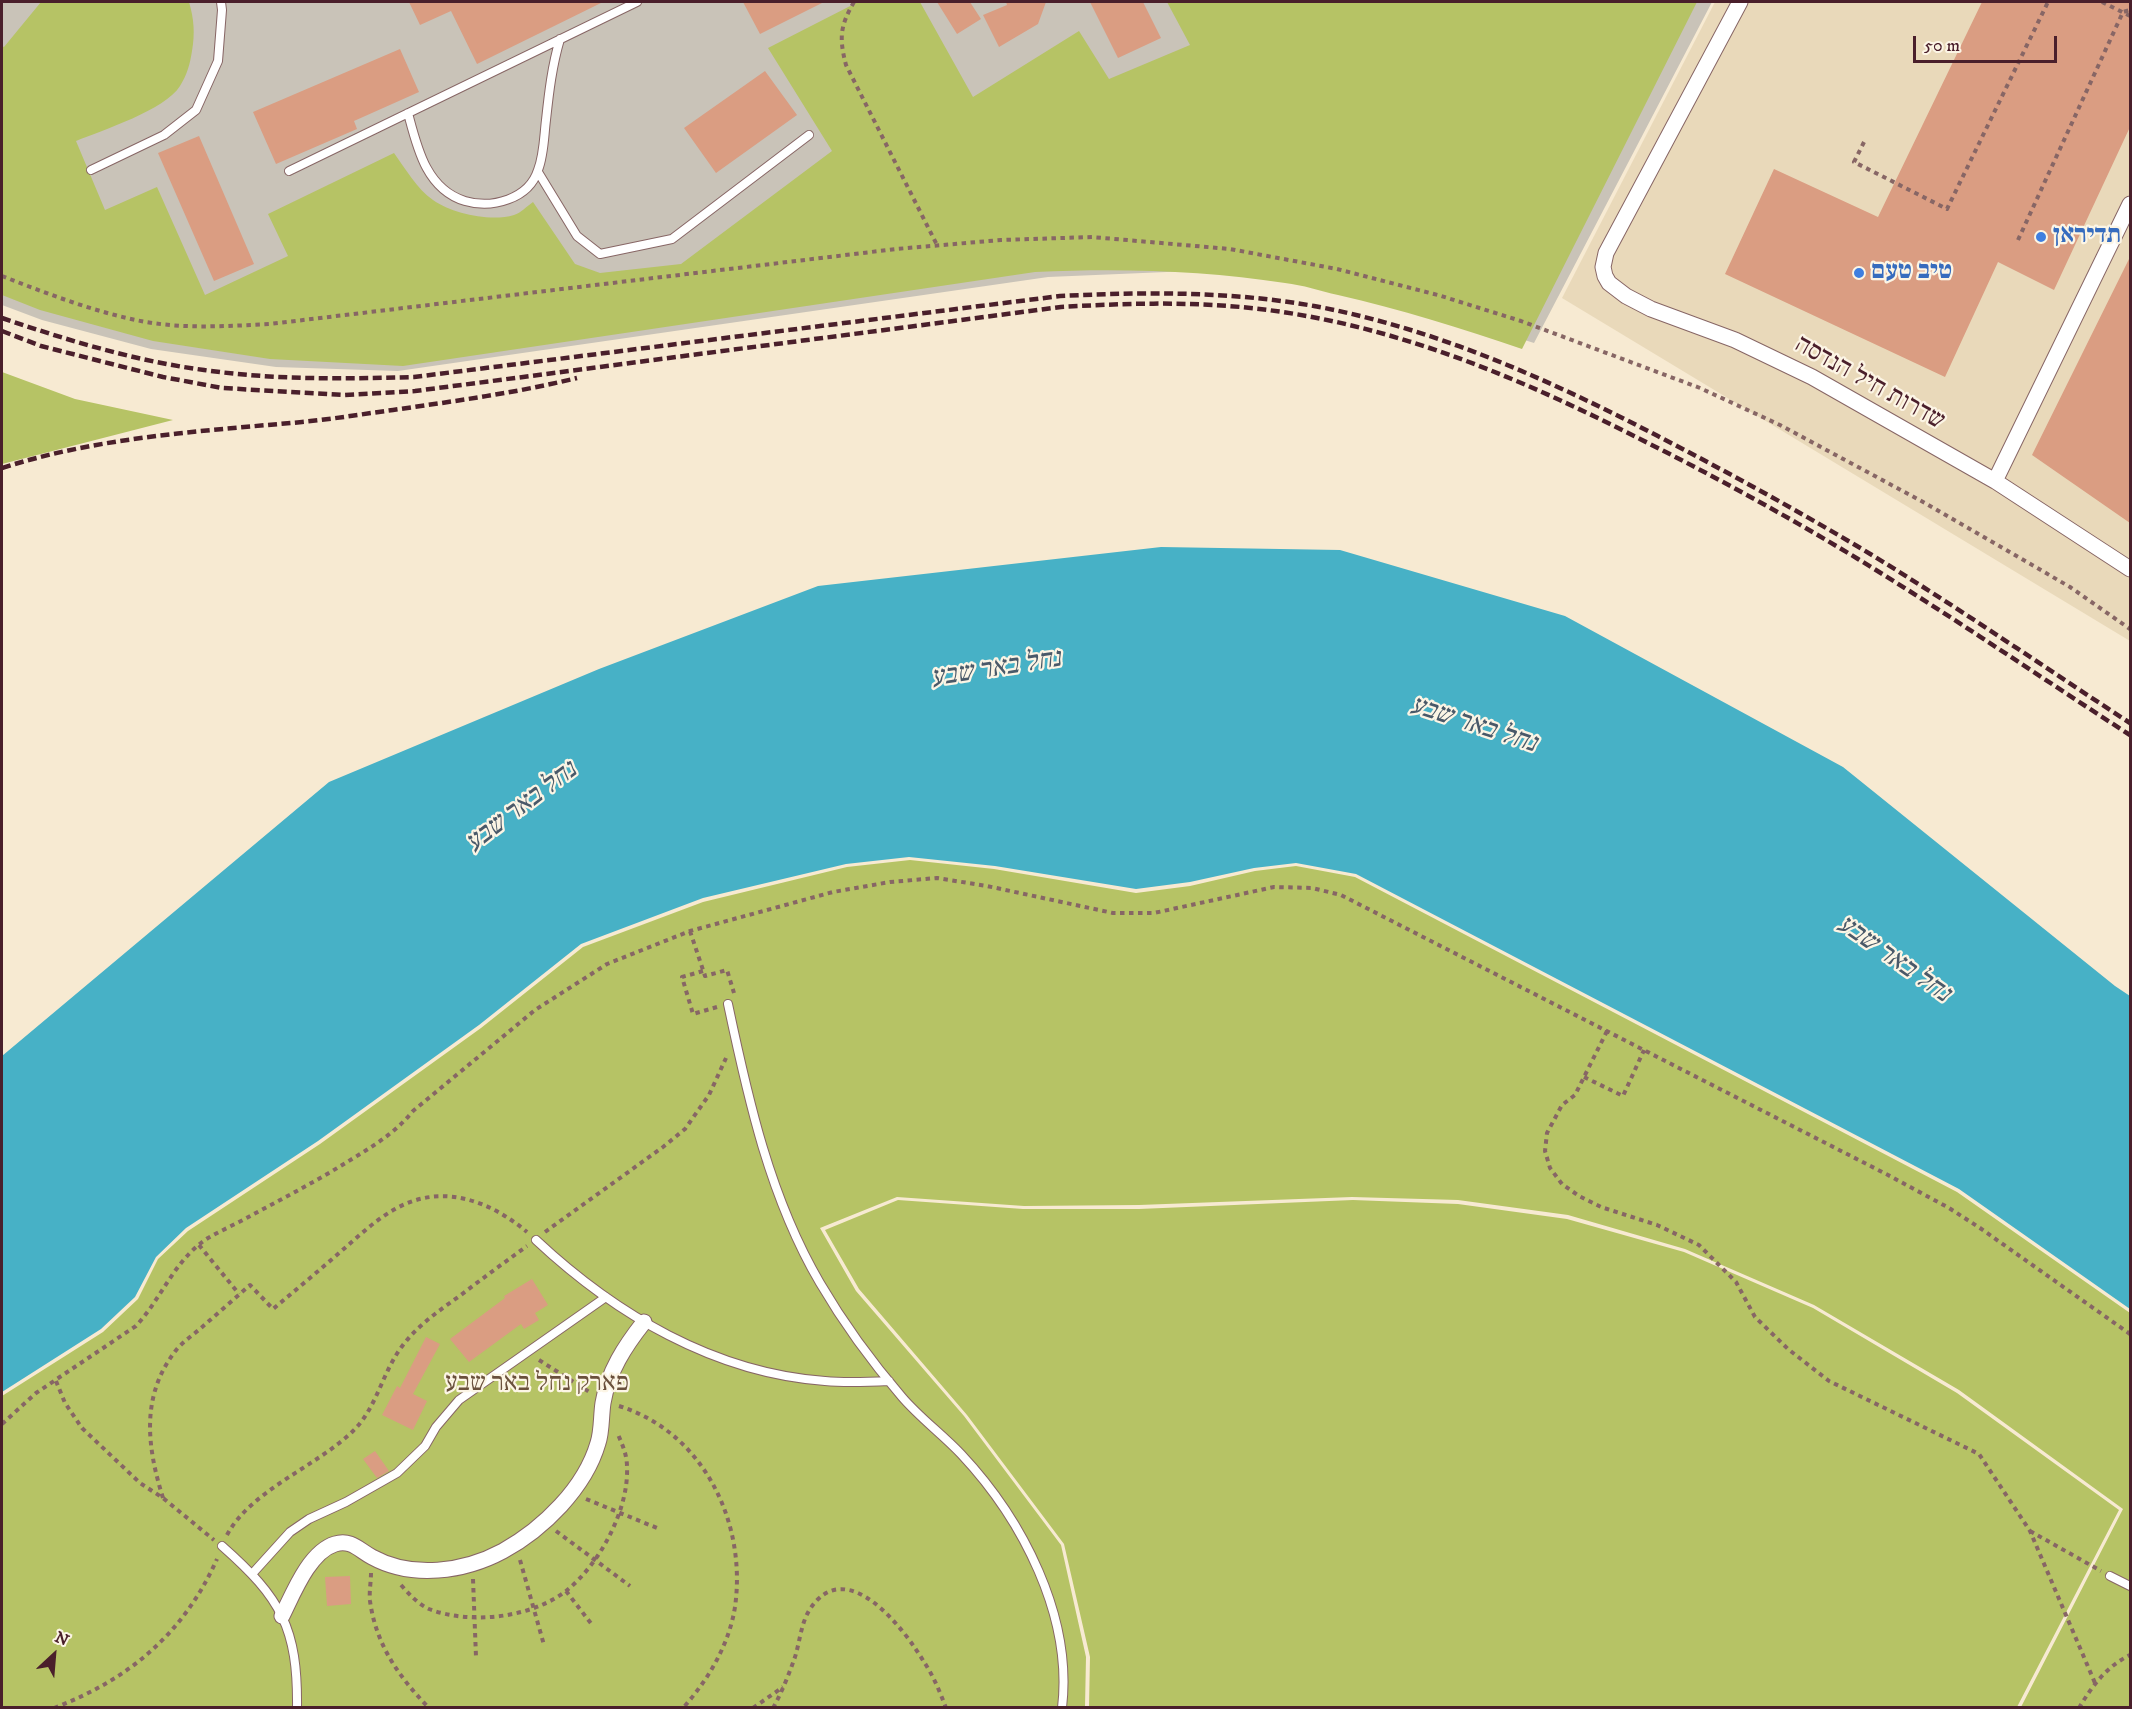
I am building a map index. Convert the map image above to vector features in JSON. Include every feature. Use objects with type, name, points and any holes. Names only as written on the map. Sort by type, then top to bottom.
[{"type":"street","name":"שדרות חיל הנדסה","points":[[1740,2],[1610,245],[1603,267],[1609,284],[1616,291],[1651,309],[1735,340],[1812,377],[1995,481],[2130,569]]},
{"type":"street","points":[[1995,481],[2130,204]]},
{"type":"street","points":[[282,1616],[310,1565],[328,1547],[336,1544],[354,1545],[372,1557],[406,1569],[440,1571],[472,1564],[503,1551],[543,1521],[570,1493],[590,1464],[599,1442],[603,1407],[618,1360],[644,1322]]},
{"type":"lane","points":[[92,170],[164,135],[196,110],[218,61],[221,2]]},
{"type":"lane","points":[[289,171],[637,2]]},
{"type":"lane","points":[[408,113],[419,154],[437,184],[465,201],[493,204],[512,198],[526,189],[538,172],[551,68],[560,39]]},
{"type":"lane","points":[[538,172],[577,236],[600,254],[672,239],[809,135]]},
{"type":"lane","points":[[728,1004],[750,1103],[767,1162],[798,1241],[818,1281],[842,1320],[904,1400],[962,1455],[1007,1512],[1040,1571],[1058,1631],[1064,1691],[1062,1707]]},
{"type":"lane","points":[[536,1240],[606,1298],[644,1322],[710,1355],[785,1376],[824,1381],[889,1381]]},
{"type":"lane","points":[[252,1574],[290,1532],[309,1519],[346,1502],[398,1473],[425,1446],[436,1427],[459,1400],[606,1298]]},
{"type":"lane","points":[[222,1546],[252,1574],[272,1598],[290,1633],[296,1664],[297,1707]]},
{"type":"lane","points":[[2110,1576],[2130,1586]]},
{"type":"path","points":[[854,2],[841,30],[846,65],[937,245]]},
{"type":"path","points":[[1864,142],[1854,162],[1947,209],[2048,2]]},
{"type":"path","points":[[2102,2],[2130,16]]},
{"type":"path","points":[[2018,240],[2123,12],[2130,10]]},
{"type":"path","points":[[2,276],[93,309],[146,322],[213,327],[270,324],[884,250],[1001,240],[1092,237],[1230,249],[1337,269],[1438,296],[1521,321],[1700,388],[1780,425],[1925,503],[2070,587],[2130,629]]},
{"type":"path","points":[[2,1424],[36,1392],[56,1381],[136,1326],[150,1311],[176,1267],[199,1245],[322,1178],[374,1146],[401,1126],[412,1111],[535,1010],[607,964],[690,931],[833,892],[890,882],[937,878],[1113,912],[1154,914],[1274,887],[1311,888],[1341,894],[1949,1208],[2130,1334]]},
{"type":"path","points":[[690,931],[704,971],[705,976],[727,970],[736,1002],[693,1014],[682,977],[704,971]]},
{"type":"path","points":[[54,1707],[107,1684],[150,1653],[168,1635],[199,1594],[234,1523],[248,1508],[343,1440],[357,1427],[369,1410],[398,1352],[420,1326],[685,1129],[702,1107],[715,1083],[734,1030]]},
{"type":"path","points":[[1607,1031],[1575,1095],[1562,1105],[1547,1133],[1545,1151],[1550,1168],[1562,1184],[1579,1196],[1601,1207],[1657,1226],[1699,1245],[1736,1282],[1755,1317],[1788,1349],[1829,1381],[1979,1454],[2030,1531],[2095,1683]]},
{"type":"path","points":[[1584,1077],[1623,1096],[1644,1050]]},
{"type":"path","points":[[163,1498],[150,1442],[150,1413],[159,1382],[177,1349],[250,1285],[273,1309],[379,1219],[412,1200],[429,1196],[445,1195],[477,1201],[509,1218],[536,1240]]},
{"type":"path","points":[[199,1245],[239,1294]]},
{"type":"path","points":[[394,1565],[401,1585],[413,1599],[428,1608],[448,1614],[475,1617],[513,1613],[552,1600],[566,1591],[594,1560],[619,1513],[626,1487],[627,1467],[624,1448],[603,1407],[527,1352]]},
{"type":"path","points":[[56,1381],[65,1403],[82,1428],[140,1483],[163,1498],[222,1546]]},
{"type":"path","points":[[603,1407],[639,1412],[670,1431],[696,1457],[716,1490],[731,1526],[737,1566],[735,1608],[722,1650],[699,1690],[683,1707]]},
{"type":"path","points":[[570,1493],[657,1528]]},
{"type":"path","points":[[543,1521],[630,1586]]},
{"type":"path","points":[[2030,1531],[2110,1576]]},
{"type":"path","points":[[515,1543],[544,1646]]},
{"type":"path","points":[[372,1557],[370,1600],[380,1641],[400,1677],[429,1707]]},
{"type":"path","points":[[472,1564],[476,1657]]},
{"type":"path","points":[[773,1707],[784,1686],[795,1656],[801,1630],[810,1609],[825,1594],[836,1590],[848,1590],[861,1594],[895,1620],[925,1662],[946,1707]]},
{"type":"path","points":[[566,1591],[593,1626]]},
{"type":"path","points":[[2079,1707],[2095,1683],[2108,1670],[2130,1655]]},
{"type":"path","points":[[753,1707],[784,1686]]},
{"type":"shaded area","points":[[2,2],[1712,2],[1534,343],[1421,307],[1342,286],[1214,270],[1048,277],[398,371],[276,367],[151,349],[42,320],[2,305]]},
{"type":"shaded area","points":[[1715,2],[2130,2],[2130,641],[1562,298]]},
{"type":"green space","points":[[41,2],[189,2],[194,26],[193,44],[188,69],[180,86],[172,95],[148,111],[76,141],[105,210],[157,187],[205,295],[288,256],[268,214],[394,153],[412,178],[433,200],[461,213],[494,218],[505,217],[517,214],[533,202],[575,264],[600,273],[681,264],[832,151],[768,48],[858,2],[920,2],[973,97],[1079,31],[1109,79],[1190,45],[1167,2],[1697,2],[1522,349],[1453,326],[1298,285],[1223,275],[1097,270],[1035,272],[403,366],[270,359],[153,341],[40,310],[2,295],[2,46],[4,47]]},
{"type":"green space","points":[[2,372],[75,399],[173,420],[2,464]]},
{"type":"green space","name":"פארק נחל באר שבע","points":[[910,860],[994,869],[1136,893],[1190,886],[1255,871],[1296,866],[1355,877],[1957,1192],[2130,1313],[2130,1707],[2021,1707],[2123,1509],[1959,1390],[1814,1305],[1685,1249],[1568,1215],[1458,1200],[1352,1197],[1139,1205],[1024,1206],[897,1197],[820,1228],[856,1291],[964,1416],[1061,1545],[1086,1657],[1085,1707],[2,1708],[2,1396],[103,1332],[138,1299],[158,1259],[188,1231],[320,1144],[481,1028],[583,947],[703,902],[847,867]]},
{"type":"green space","points":[[898,1200],[1023,1209],[1139,1209],[1353,1200],[1458,1204],[1567,1219],[1684,1252],[1813,1308],[1957,1393],[2119,1510],[2017,1707],[1089,1707],[1090,1657],[1064,1544],[967,1415],[859,1289],[825,1230]]},
{"type":"water","name":"נחל באר שבע","points":[[1161,547],[1340,550],[1565,616],[1843,767],[2130,996],[2130,1309],[1959,1189],[1356,874],[1296,863],[1254,868],[1190,882],[1136,889],[995,866],[909,857],[846,864],[703,898],[581,944],[479,1025],[318,1141],[186,1228],[156,1257],[135,1297],[101,1329],[2,1392],[2,1056],[329,782],[599,669],[818,586]]},
{"type":"building","points":[[409,2],[603,2],[477,64],[451,11],[420,25]]},
{"type":"building","points":[[743,2],[824,2],[760,34]]},
{"type":"building","points":[[937,2],[970,2],[981,19],[957,34]]},
{"type":"building","points":[[1006,2],[1046,2],[1038,24],[999,47],[983,15],[1007,5]]},
{"type":"building","points":[[1090,2],[1143,2],[1161,38],[1118,58]]},
{"type":"building","points":[[1982,2],[2130,2],[2130,127],[2054,290],[1998,262],[1945,377],[1725,274],[1774,169],[1878,217]]},
{"type":"building","points":[[400,49],[419,92],[354,121],[357,129],[276,164],[253,112]]},
{"type":"building","points":[[765,71],[797,115],[716,173],[684,128]]},
{"type":"building","points":[[199,136],[254,264],[214,281],[158,153]]},
{"type":"building","points":[[2130,257],[2130,523],[2032,455]]},
{"type":"building","points":[[532,1279],[548,1305],[535,1313],[539,1320],[524,1329],[521,1324],[469,1362],[450,1339],[505,1298],[504,1296]]},
{"type":"building","points":[[426,1337],[440,1344],[413,1394],[427,1401],[413,1430],[382,1415],[397,1386],[400,1388]]},
{"type":"building","points":[[375,1451],[389,1471],[377,1478],[363,1459]]},
{"type":"building","points":[[350,1576],[351,1604],[327,1606],[325,1577]]},
{"type":"railway","points":[[2,318],[102,349],[178,366],[256,376],[362,378],[414,377],[1060,296],[1219,295],[1314,306],[1358,315],[1444,341],[1569,392],[1650,432],[1862,549],[2130,723]]},
{"type":"railway","points":[[2,331],[41,346],[163,377],[222,388],[345,395],[415,391],[1061,307],[1190,304],[1242,307],[1317,318],[1413,342],[1459,358],[1551,396],[1668,453],[1858,559],[2130,735]]},
{"type":"railway","points":[[2,468],[38,457],[113,442],[348,416],[485,396],[577,378]]},
{"type":"place","name":"תדיראן","points":[[2041,237]]},
{"type":"place","name":"טיב טעם","points":[[1859,273]]}]
